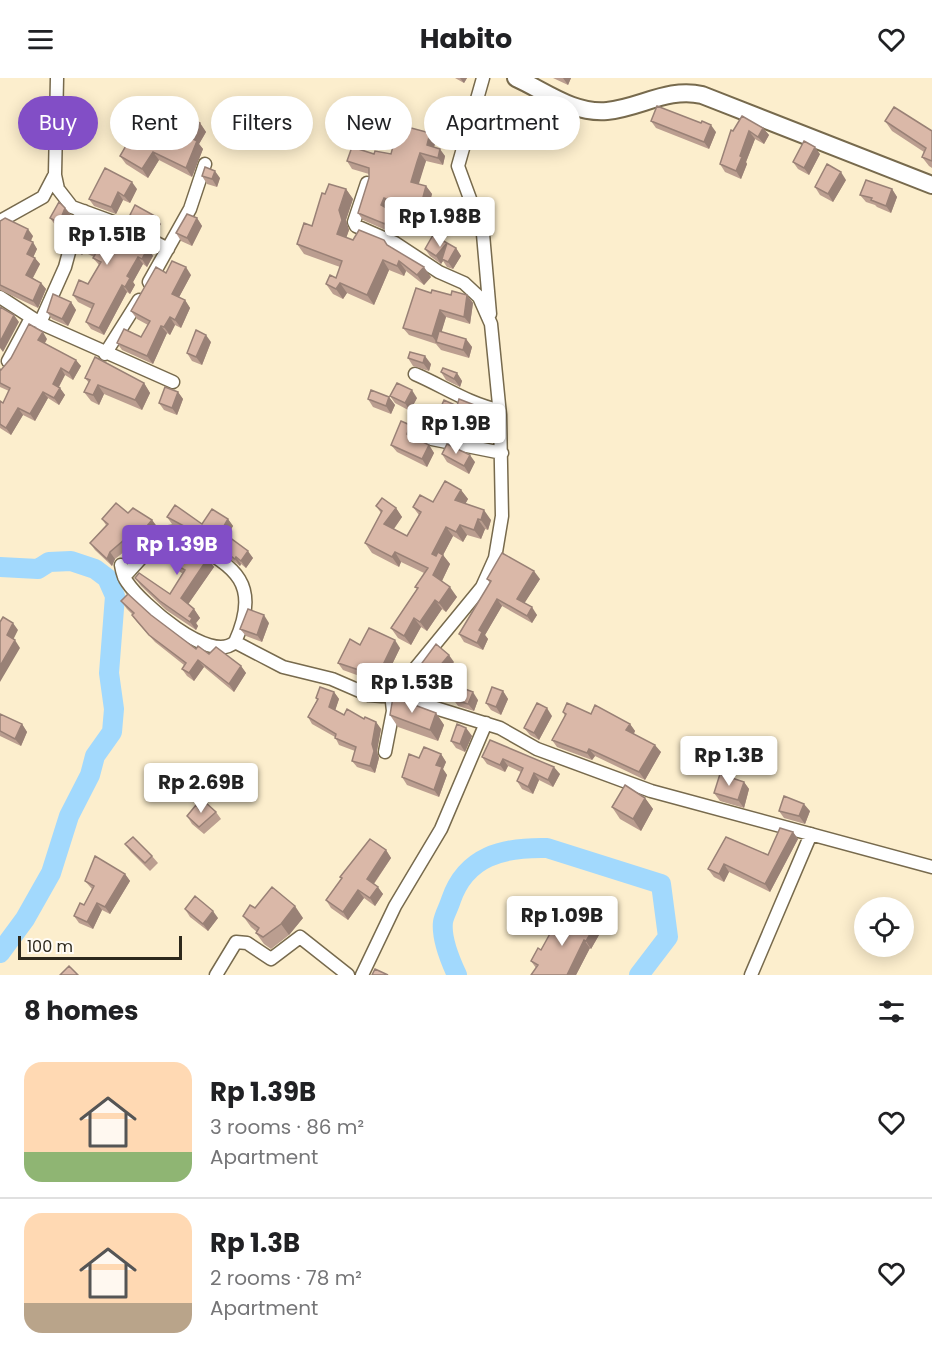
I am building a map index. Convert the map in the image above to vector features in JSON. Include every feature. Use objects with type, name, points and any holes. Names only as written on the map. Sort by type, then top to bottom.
[{"type":"street","points":[[57,78],[55,174],[62,197],[72,207],[124,226],[168,249]]},
{"type":"street","points":[[386,752],[397,694],[404,682],[487,580],[499,539],[502,453],[500,410],[483,234],[458,166],[483,78]]},
{"type":"street","points":[[516,78],[562,103],[600,111],[677,93],[702,95],[932,185]]},
{"type":"street","points":[[105,354],[190,209],[205,164]]},
{"type":"street","points":[[0,221],[43,197],[55,174]]},
{"type":"street","points":[[367,183],[354,222],[356,226],[395,243],[423,263],[464,283],[479,297],[491,324]]},
{"type":"street","points":[[8,361],[59,283],[78,219],[84,212]]},
{"type":"street","points":[[0,297],[35,320],[105,354],[173,382]]},
{"type":"street","points":[[415,374],[448,388],[475,405],[500,410]]},
{"type":"street","points":[[422,437],[502,453]]},
{"type":"street","points":[[173,532],[233,570],[242,580],[246,601],[235,642],[230,646],[222,647],[191,638],[143,599],[122,571],[164,533],[173,532]]},
{"type":"street","points":[[235,642],[283,667],[332,679],[369,695],[397,694],[432,708],[486,723],[537,749],[640,787],[932,867]]},
{"type":"street","points":[[362,975],[388,919],[441,829],[486,723]]},
{"type":"street","points":[[751,975],[811,834]]},
{"type":"street","points":[[216,975],[236,942],[247,943],[271,959],[300,937],[348,975]]},
{"type":"building","points":[[657,106],[711,125],[704,142],[651,121]]},
{"type":"building","points":[[894,107],[932,131],[932,161],[922,157],[926,148],[885,121]]},
{"type":"building","points":[[742,116],[763,128],[758,137],[749,131],[736,171],[720,164],[731,130],[733,131]]},
{"type":"building","points":[[412,128],[424,131],[424,150],[440,150],[438,158],[420,153],[411,182],[426,186],[419,212],[384,198],[381,205],[390,210],[385,224],[358,213],[369,178],[369,168],[347,161],[351,150],[391,154],[392,150],[412,150]]},
{"type":"building","points":[[804,141],[815,147],[804,168],[793,162]]},
{"type":"building","points":[[123,150],[193,150],[186,168],[153,152],[142,169],[120,156]]},
{"type":"building","points":[[827,164],[841,172],[828,194],[815,187]]},
{"type":"building","points":[[205,167],[215,171],[212,179],[202,176]]},
{"type":"building","points":[[105,168],[132,182],[124,196],[118,192],[111,207],[89,199]]},
{"type":"building","points":[[866,180],[892,189],[886,206],[871,200],[872,198],[860,195]]},
{"type":"building","points":[[329,184],[346,189],[339,210],[342,220],[337,234],[353,240],[359,230],[384,240],[387,245],[424,267],[417,275],[399,261],[397,266],[383,260],[367,295],[340,283],[336,289],[326,284],[330,275],[336,278],[342,261],[297,244],[304,223],[312,226],[322,193],[325,194]]},
{"type":"building","points":[[59,202],[65,208],[59,223],[50,218]]},
{"type":"building","points":[[135,205],[155,216],[150,225],[130,215]]},
{"type":"building","points":[[187,214],[197,218],[187,238],[176,233]]},
{"type":"building","points":[[444,214],[457,219],[453,227],[440,222]]},
{"type":"building","points":[[5,218],[28,229],[24,238],[33,242],[27,254],[35,258],[26,275],[41,283],[33,301],[0,285],[0,221]]},
{"type":"building","points":[[93,218],[142,240],[140,244],[148,248],[142,259],[138,257],[127,276],[130,278],[125,287],[122,285],[99,328],[86,322],[94,304],[73,295],[79,280],[88,284],[101,262],[93,258],[96,253],[79,244],[77,247],[72,245],[76,232],[84,237]]},
{"type":"building","points":[[433,235],[456,248],[448,262],[442,259],[447,243],[436,256],[425,249]]},
{"type":"building","points":[[172,261],[186,267],[172,294],[185,300],[175,320],[170,317],[164,327],[161,326],[147,356],[117,343],[124,329],[141,337],[150,321],[131,311],[156,267],[166,273]]},
{"type":"building","points":[[416,288],[431,293],[432,290],[451,295],[452,291],[467,295],[464,317],[440,310],[432,336],[403,328]]},
{"type":"building","points":[[53,294],[71,302],[62,319],[47,312]]},
{"type":"building","points":[[0,307],[14,315],[0,342]]},
{"type":"building","points":[[29,324],[43,332],[38,340],[76,360],[69,373],[61,368],[53,384],[60,388],[54,398],[43,392],[30,414],[18,408],[6,428],[0,424],[0,401],[3,403],[10,388],[0,383],[0,369],[11,358]]},
{"type":"building","points":[[196,330],[206,335],[196,357],[187,353]]},
{"type":"building","points":[[439,331],[466,339],[463,350],[436,342]]},
{"type":"building","points":[[410,352],[425,356],[423,363],[408,358]]},
{"type":"building","points":[[95,357],[144,383],[135,400],[98,385],[93,395],[84,392],[90,380],[85,378]]},
{"type":"building","points":[[443,368],[457,373],[454,379],[441,372]]},
{"type":"building","points":[[397,383],[412,390],[405,403],[390,396]]},
{"type":"building","points":[[165,387],[178,392],[172,408],[159,403]]},
{"type":"building","points":[[371,390],[389,397],[386,406],[368,399]]},
{"type":"building","points":[[459,399],[482,408],[472,432],[448,427],[451,422],[437,416],[444,400],[457,406]]},
{"type":"building","points":[[401,421],[410,425],[407,434],[429,445],[422,459],[391,445]]},
{"type":"building","points":[[447,444],[470,455],[464,466],[442,454]]},
{"type":"building","points":[[445,481],[461,490],[455,500],[484,510],[474,530],[460,525],[456,532],[446,527],[432,554],[436,556],[438,552],[443,555],[433,575],[450,587],[439,603],[435,600],[420,622],[414,618],[404,636],[391,628],[418,588],[415,587],[428,568],[395,552],[392,557],[365,543],[382,511],[376,506],[382,498],[396,508],[384,524],[407,536],[421,512],[413,507],[420,495],[433,502]]},
{"type":"building","points":[[116,503],[128,513],[133,508],[152,520],[141,533],[138,530],[127,543],[124,540],[110,552],[107,559],[90,543],[108,524],[102,519]]},
{"type":"building","points":[[175,505],[202,524],[212,509],[228,519],[221,531],[248,551],[241,561],[208,539],[167,517]]},
{"type":"building","points":[[161,534],[187,552],[191,547],[208,558],[181,598],[194,609],[189,616],[192,618],[190,622],[160,601],[135,578],[139,573],[170,594],[185,570],[170,561],[173,557],[153,543]]},
{"type":"building","points":[[502,553],[534,571],[517,599],[532,607],[527,616],[497,599],[479,630],[482,632],[477,643],[459,634],[491,581],[487,579]]},
{"type":"building","points":[[128,594],[151,615],[196,649],[198,646],[209,654],[216,647],[241,666],[229,684],[198,660],[189,673],[182,669],[186,663],[149,635],[132,615],[134,613],[121,601]]},
{"type":"building","points":[[248,609],[264,615],[257,635],[240,629]]},
{"type":"building","points":[[3,617],[13,623],[7,635],[15,640],[0,666],[0,622]]},
{"type":"building","points":[[369,628],[395,640],[379,673],[362,664],[359,670],[338,663],[350,639],[360,645]]},
{"type":"building","points":[[436,644],[449,655],[434,673],[431,671],[420,689],[408,682]]},
{"type":"building","points":[[457,686],[473,692],[468,704],[453,699]]},
{"type":"building","points":[[320,687],[334,692],[329,707],[344,715],[347,709],[364,719],[365,717],[376,722],[372,744],[374,751],[370,766],[352,761],[356,747],[335,738],[336,734],[308,717],[318,699],[316,698]]},
{"type":"building","points":[[492,687],[503,691],[496,707],[486,703]]},
{"type":"building","points":[[393,697],[436,713],[430,730],[390,715]]},
{"type":"building","points":[[537,703],[547,708],[534,733],[524,728]]},
{"type":"building","points":[[567,703],[591,714],[595,705],[630,724],[626,730],[655,745],[639,772],[589,749],[587,753],[552,740],[566,714],[563,712]]},
{"type":"building","points":[[0,714],[22,724],[15,739],[0,731]]},
{"type":"building","points":[[457,724],[466,728],[460,744],[451,741]]},
{"type":"building","points":[[490,740],[554,767],[548,780],[534,773],[528,787],[517,781],[523,768],[503,759],[500,765],[482,757]]},
{"type":"building","points":[[424,747],[441,754],[436,765],[442,767],[434,790],[402,777],[409,754],[419,758]]},
{"type":"building","points":[[720,774],[744,782],[738,800],[714,793]]},
{"type":"building","points":[[625,785],[645,798],[633,819],[612,807]]},
{"type":"building","points":[[784,796],[804,804],[799,816],[779,811]]},
{"type":"building","points":[[205,802],[216,812],[199,827],[187,816],[196,805],[199,809]]},
{"type":"building","points":[[780,828],[793,832],[765,884],[724,864],[719,874],[708,869],[726,837],[768,855]]},
{"type":"building","points":[[133,837],[152,856],[145,863],[125,844]]},
{"type":"building","points":[[370,839],[386,850],[367,879],[378,887],[370,898],[358,890],[343,912],[326,900],[342,878],[340,877]]},
{"type":"building","points":[[95,856],[125,874],[105,907],[97,903],[87,922],[74,916],[80,903],[84,905],[94,886],[85,881]]},
{"type":"building","points":[[272,887],[295,906],[281,924],[263,937],[256,933],[259,928],[243,916],[250,905],[255,908]]},
{"type":"building","points":[[195,896],[213,911],[203,924],[185,909]]},
{"type":"building","points":[[566,912],[594,927],[586,941],[584,940],[567,975],[531,975],[538,965],[531,961],[538,948],[541,950],[552,930],[555,932]]},
{"type":"building","points":[[69,966],[78,975],[60,975]]},
{"type":"building","points":[[375,969],[388,975],[372,975]]},
{"type":"waterway","points":[[0,567],[38,569],[49,562],[71,561],[95,569],[107,578],[115,596],[109,673],[114,709],[112,732],[95,756],[90,775],[69,816],[51,873],[25,919],[0,953]]},
{"type":"waterway","points":[[457,975],[443,935],[443,922],[458,885],[466,873],[488,857],[501,852],[531,848],[547,848],[661,884],[668,937],[639,975]]}]
